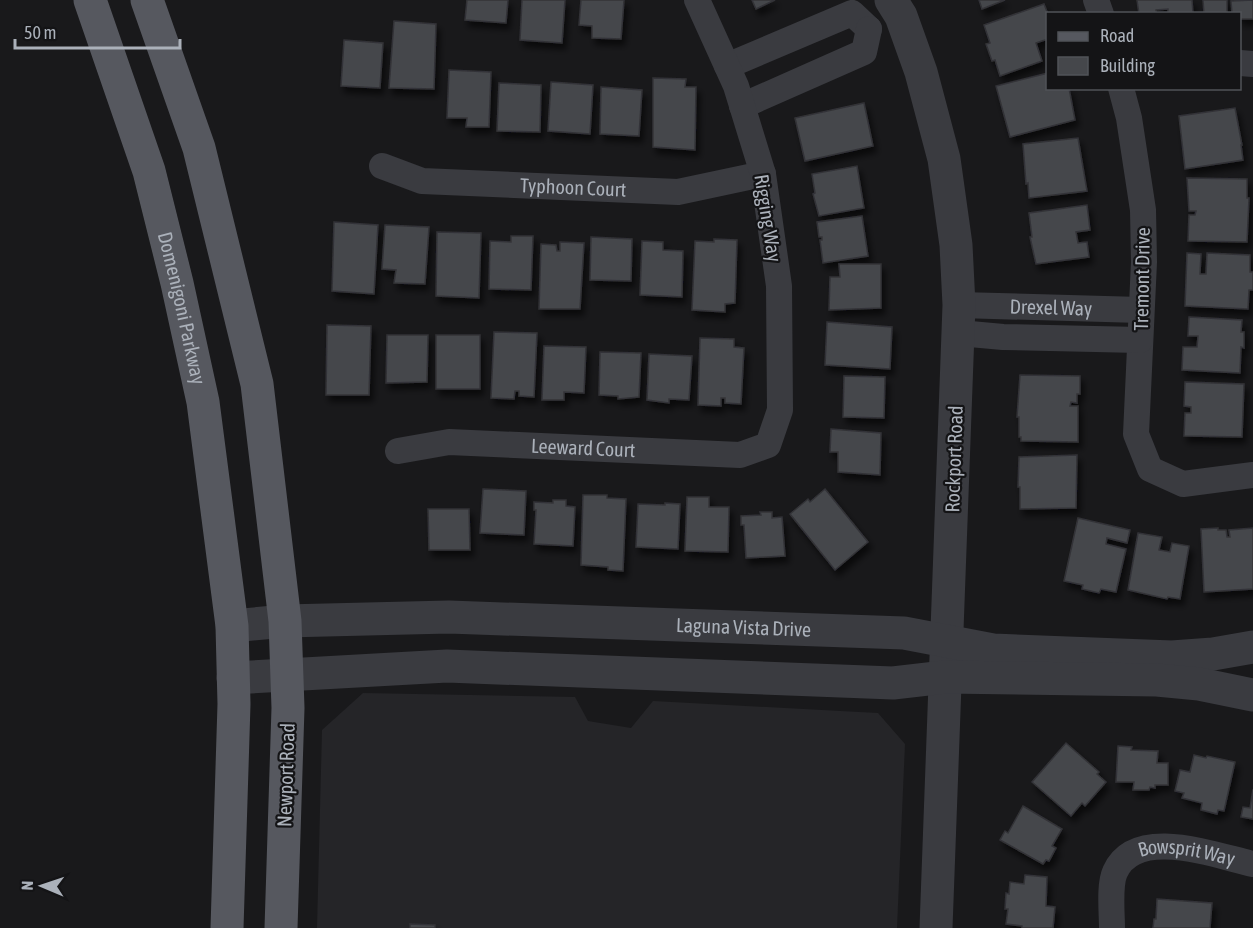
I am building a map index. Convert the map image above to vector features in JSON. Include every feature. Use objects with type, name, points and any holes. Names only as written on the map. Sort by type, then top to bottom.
[{"type":"main road","name":"Domenigoni Parkway","points":[[90,0],[149,171],[177,283],[203,402],[232,626]]},
{"type":"main road","points":[[147,0],[200,148],[257,384],[285,621]]},
{"type":"main road","name":"Newport Road","points":[[281,928],[288,708],[285,621]]},
{"type":"main road","points":[[227,928],[233,678],[232,626]]},
{"type":"street","name":"Rigging Way","points":[[697,0],[727,66],[763,174],[779,286],[780,410],[768,445]]},
{"type":"street","points":[[742,106],[864,52],[869,29],[896,8]]},
{"type":"street","name":"Rockport Road","points":[[896,8],[921,72],[944,159],[956,245],[959,319],[936,928]]},
{"type":"street","points":[[727,66],[852,13],[869,29]]},
{"type":"street","points":[[801,34],[816,72]]},
{"type":"street","name":"Tremont Drive","points":[[1122,90],[1129,118],[1143,210],[1144,262],[1136,434],[1150,469],[1183,484],[1253,476]]},
{"type":"street","name":"Typhoon Court","points":[[382,166],[422,181],[678,192],[763,174]]},
{"type":"street","points":[[1055,307],[1055,338]]},
{"type":"street","name":"Drexel Way","points":[[959,319],[1055,307],[1141,310]]},
{"type":"street","name":"Drexel Way","points":[[959,319],[1003,337],[1140,340]]},
{"type":"street","name":"Leeward Court","points":[[398,451],[449,442],[740,454],[768,445]]},
{"type":"street","name":"Laguna Vista Drive","points":[[232,626],[285,621],[461,618],[904,633],[993,650],[1172,657],[1253,648]]},
{"type":"street","points":[[233,678],[447,666],[893,683],[945,677],[1157,680],[1199,684],[1253,694]]},
{"type":"street","name":"Bowsprit Way","points":[[1112,928],[1114,873],[1124,859],[1137,850],[1154,846],[1178,847],[1253,864]]},
{"type":"shaded area","points":[[363,693],[575,697],[588,721],[631,728],[653,701],[878,713],[905,744],[897,928],[317,928],[322,730]]},
{"type":"building","points":[[467,0],[508,0],[506,23],[465,20]]},
{"type":"building","points":[[522,0],[565,0],[562,43],[520,40]]},
{"type":"building","points":[[581,0],[624,0],[621,39],[592,38],[592,26],[579,25]]},
{"type":"building","points":[[752,0],[775,0],[756,9]]},
{"type":"building","points":[[979,0],[1005,0],[982,9]]},
{"type":"building","points":[[1137,0],[1192,0],[1193,12],[1168,12],[1168,9],[1139,12]]},
{"type":"building","points":[[1203,0],[1227,0],[1227,12],[1204,12]]},
{"type":"building","points":[[1253,0],[1253,19],[1241,19],[1241,12],[1232,12],[1231,1]]},
{"type":"building","points":[[1044,4],[1047,12],[1046,40],[1036,43],[1042,61],[1000,76],[995,60],[992,61],[986,44],[990,43],[984,25]]},
{"type":"building","points":[[394,21],[436,24],[434,89],[389,88]]},
{"type":"building","points":[[344,40],[383,43],[380,88],[341,86]]},
{"type":"building","points":[[449,70],[491,72],[489,127],[466,127],[467,118],[447,118]]},
{"type":"building","points":[[1046,74],[1046,90],[1069,90],[1075,120],[1010,137],[996,86]]},
{"type":"building","points":[[653,78],[686,79],[685,87],[696,87],[695,150],[653,147]]},
{"type":"building","points":[[551,82],[593,85],[590,134],[548,131]]},
{"type":"building","points":[[499,83],[541,85],[540,132],[497,131]]},
{"type":"building","points":[[601,87],[642,90],[639,136],[600,134]]},
{"type":"building","points":[[864,103],[873,146],[805,161],[795,118]]},
{"type":"building","points":[[1235,108],[1243,160],[1185,169],[1179,116]]},
{"type":"building","points":[[1078,138],[1087,191],[1029,198],[1023,144]]},
{"type":"building","points":[[857,166],[864,208],[819,216],[813,194],[815,193],[812,174]]},
{"type":"building","points":[[1187,178],[1247,179],[1247,198],[1249,198],[1247,242],[1188,241],[1189,215],[1195,215],[1196,211],[1189,211]]},
{"type":"building","points":[[1087,205],[1090,230],[1076,232],[1078,243],[1087,242],[1089,257],[1036,264],[1030,237],[1032,237],[1029,213]]},
{"type":"building","points":[[862,216],[868,256],[823,263],[820,240],[822,237],[819,237],[817,222]]},
{"type":"building","points":[[334,222],[378,225],[374,294],[332,291]]},
{"type":"building","points":[[385,225],[429,227],[425,284],[394,283],[396,270],[382,269]]},
{"type":"building","points":[[437,232],[481,233],[479,298],[436,296]]},
{"type":"building","points":[[511,236],[533,236],[531,290],[489,289],[490,241],[511,242]]},
{"type":"building","points":[[591,237],[632,239],[631,281],[590,280]]},
{"type":"building","points":[[714,239],[737,240],[735,303],[725,304],[725,312],[692,310],[695,241],[714,242]]},
{"type":"building","points":[[642,241],[663,242],[663,250],[683,251],[682,297],[640,295]]},
{"type":"building","points":[[560,242],[584,243],[580,309],[539,309],[541,244],[556,245],[557,251],[560,251]]},
{"type":"building","points":[[1187,253],[1201,254],[1200,274],[1206,274],[1207,253],[1250,255],[1253,290],[1249,290],[1248,309],[1185,306]]},
{"type":"building","points":[[839,264],[881,264],[881,308],[829,310],[830,277],[840,277]]},
{"type":"building","points":[[1189,317],[1242,320],[1241,332],[1244,332],[1244,348],[1241,347],[1240,373],[1182,370],[1183,347],[1197,347],[1198,336],[1188,336]]},
{"type":"building","points":[[827,322],[892,327],[890,369],[825,365]]},
{"type":"building","points":[[327,325],[371,326],[369,395],[326,395]]},
{"type":"building","points":[[494,332],[537,333],[534,397],[519,396],[519,391],[515,391],[514,399],[491,398]]},
{"type":"building","points":[[387,335],[428,335],[427,382],[386,383]]},
{"type":"building","points":[[436,335],[480,335],[480,389],[436,389]]},
{"type":"building","points":[[700,338],[734,339],[734,347],[744,348],[741,404],[725,403],[725,398],[721,398],[721,406],[698,405]]},
{"type":"building","points":[[544,346],[586,347],[584,393],[564,392],[564,400],[542,400]]},
{"type":"building","points":[[600,352],[641,353],[639,397],[618,399],[618,396],[599,395]]},
{"type":"building","points":[[649,354],[692,356],[689,400],[669,399],[669,403],[647,400]]},
{"type":"building","points":[[1020,375],[1080,376],[1080,394],[1077,394],[1077,403],[1071,402],[1070,406],[1078,406],[1078,442],[1021,441],[1019,417],[1017,417]]},
{"type":"building","points":[[844,376],[885,377],[884,418],[843,417]]},
{"type":"building","points":[[1185,382],[1244,384],[1242,437],[1184,436],[1185,413],[1191,413],[1191,407],[1184,406]]},
{"type":"building","points":[[831,429],[881,433],[880,475],[838,472],[838,452],[830,452]]},
{"type":"building","points":[[1077,455],[1076,508],[1020,509],[1019,457]]},
{"type":"building","points":[[483,489],[526,491],[524,535],[480,533]]},
{"type":"building","points":[[825,489],[868,542],[835,570],[790,514],[808,499],[810,502]]},
{"type":"building","points":[[583,495],[607,495],[607,498],[626,499],[623,571],[608,570],[608,567],[581,565]]},
{"type":"building","points":[[687,497],[709,497],[709,507],[729,507],[728,552],[685,551]]},
{"type":"building","points":[[553,500],[566,500],[566,506],[575,507],[573,546],[534,544],[536,510],[534,510],[534,502],[553,503]]},
{"type":"building","points":[[665,503],[680,504],[678,549],[636,547],[638,504],[665,505]]},
{"type":"building","points":[[428,509],[469,509],[470,550],[429,550]]},
{"type":"building","points":[[760,512],[772,512],[772,518],[782,517],[785,556],[746,558],[744,525],[741,525],[741,516],[761,515]]},
{"type":"building","points":[[1078,518],[1130,530],[1127,543],[1107,538],[1106,544],[1126,549],[1116,592],[1101,589],[1099,593],[1082,589],[1083,585],[1064,581]]},
{"type":"building","points":[[1218,528],[1218,530],[1226,530],[1227,537],[1230,537],[1229,530],[1253,528],[1253,589],[1204,592],[1201,529]]},
{"type":"building","points":[[1138,533],[1162,537],[1159,550],[1170,552],[1172,543],[1189,546],[1180,599],[1168,597],[1167,599],[1128,590]]},
{"type":"building","points":[[1066,743],[1099,772],[1097,774],[1106,782],[1085,806],[1082,803],[1071,816],[1032,782]]},
{"type":"building","points":[[1118,746],[1132,747],[1131,750],[1158,751],[1157,763],[1168,763],[1168,785],[1155,785],[1155,788],[1150,787],[1149,790],[1133,790],[1134,782],[1116,782]]},
{"type":"building","points":[[1194,755],[1235,762],[1224,811],[1218,810],[1217,814],[1201,810],[1202,803],[1182,798],[1184,793],[1175,791],[1180,770],[1190,772]]},
{"type":"building","points":[[1253,789],[1253,819],[1241,817],[1243,807],[1250,808]]},
{"type":"building","points":[[1023,806],[1062,829],[1052,846],[1056,848],[1049,861],[1046,860],[1043,864],[1000,840],[1005,831],[1008,833]]},
{"type":"building","points":[[1025,875],[1047,877],[1046,906],[1055,907],[1053,928],[1022,928],[1022,926],[1006,924],[1008,909],[1005,909],[1006,893],[1009,894],[1010,882],[1024,884]]},
{"type":"building","points":[[1157,899],[1212,903],[1210,928],[1153,928]]},
{"type":"building","points":[[410,924],[435,925],[435,928],[410,928]]}]
